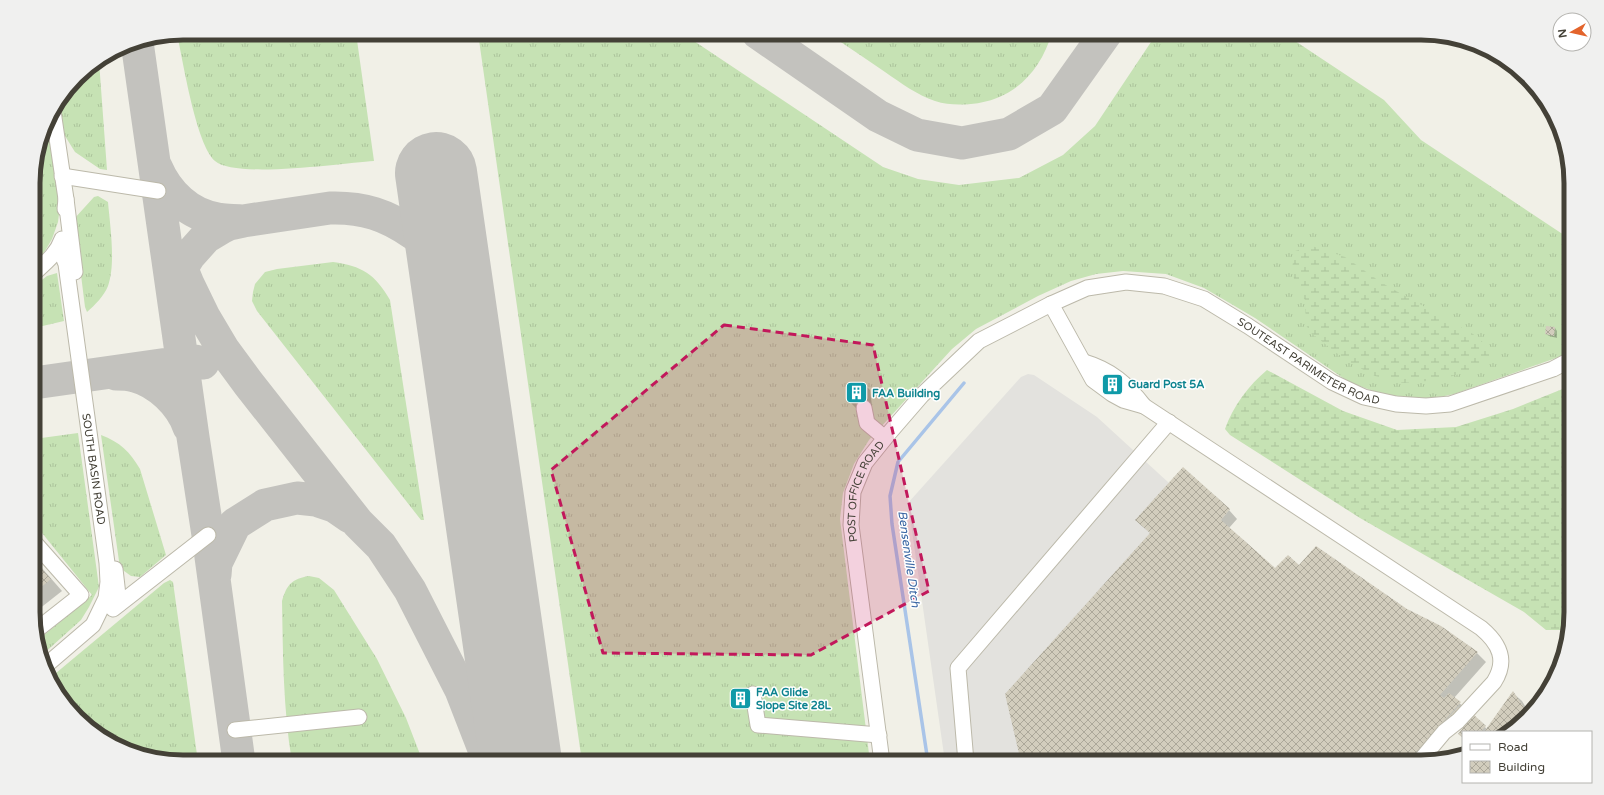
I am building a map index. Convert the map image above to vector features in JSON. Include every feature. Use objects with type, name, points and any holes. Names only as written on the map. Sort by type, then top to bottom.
[{"type":"lane","points":[[54,121],[120,604]]},
{"type":"lane","points":[[62,176],[158,191]]},
{"type":"lane","points":[[40,267],[59,247],[65,228],[66,199]]},
{"type":"lane","name":"SOUTH BASIN ROAD","points":[[49,662],[93,625],[106,598],[108,582],[107,563],[66,264],[59,247]]},
{"type":"lane","name":"SOUTEAST PARIMETER ROAD","points":[[1051,304],[1087,288],[1126,282],[1164,286],[1204,299],[1248,326],[1332,382],[1364,397],[1396,404],[1426,406],[1450,404],[1553,369],[1564,363]]},
{"type":"lane","points":[[1051,304],[1093,380],[1112,394],[1123,400],[1144,406],[1169,422],[1491,636],[1498,647],[1501,657],[1498,675],[1494,682],[1458,721],[1444,732],[1425,755]]},
{"type":"lane","name":"POST OFFICE ROAD","points":[[881,755],[851,525],[853,492],[865,463],[885,438],[922,395],[979,340],[1051,304]]},
{"type":"lane","points":[[864,408],[867,423],[885,438]]},
{"type":"lane","points":[[965,755],[958,668],[1169,422]]},
{"type":"lane","points":[[93,625],[208,535]]},
{"type":"lane","points":[[40,549],[81,595],[41,627]]},
{"type":"lane","points":[[753,694],[758,725],[879,736]]},
{"type":"lane","points":[[235,730],[359,717]]},
{"type":"lane","points":[[1435,755],[1448,738],[1458,721]]},
{"type":"highlighted area","points":[[724,325],[873,345],[929,591],[811,655],[603,653],[551,470]]},
{"type":"green space","points":[[178,40],[357,40],[374,161],[316,167],[266,169],[244,169],[226,166],[215,161],[208,152],[196,120]]},
{"type":"green space","points":[[479,40],[692,40],[883,167],[918,179],[959,185],[1019,178],[1063,155],[1095,126],[1152,40],[1294,40],[1384,100],[1421,140],[1564,235],[1564,355],[1454,394],[1435,398],[1410,398],[1384,395],[1349,382],[1255,318],[1204,288],[1166,274],[1123,271],[1096,274],[1071,281],[1038,296],[976,329],[952,349],[869,440],[854,464],[843,493],[840,519],[869,755],[581,755]]},
{"type":"green space","points":[[837,40],[1050,40],[1040,60],[1032,72],[1023,82],[1000,97],[971,104],[958,105],[935,101],[915,92]]},
{"type":"green space","points":[[99,67],[107,170],[100,169],[75,152],[65,136],[57,115],[59,111],[75,89],[89,75]]},
{"type":"green space","points":[[50,131],[60,206],[58,222],[52,239],[40,257],[40,174],[45,146]]},
{"type":"green space","points":[[98,196],[108,202],[112,244],[112,267],[106,290],[99,300],[87,312],[85,307],[74,219],[94,197]]},
{"type":"green space","points":[[1312,246],[1345,257],[1382,283],[1473,334],[1491,349],[1490,362],[1473,370],[1439,380],[1403,383],[1375,376],[1347,361],[1311,333],[1306,325],[1305,300],[1295,284],[1292,268],[1295,251]]},
{"type":"green space","points":[[333,262],[352,266],[367,273],[379,284],[390,300],[424,520],[421,520],[257,311],[252,301],[255,284],[265,272],[277,269]]},
{"type":"green space","points":[[57,273],[64,321],[40,327],[40,281],[47,276]]},
{"type":"green space","points":[[1267,370],[1343,411],[1397,430],[1456,427],[1513,409],[1564,388],[1563,630],[1546,630],[1524,612],[1360,518],[1230,435],[1225,429],[1228,420],[1237,404],[1254,382]]},
{"type":"green space","points":[[78,433],[99,587],[81,620],[46,652],[42,637],[92,595],[40,530],[40,438]]},
{"type":"green space","points":[[101,435],[124,448],[140,469],[166,555],[140,577],[131,576],[120,568]]},
{"type":"green space","points":[[309,576],[319,578],[334,590],[377,659],[406,718],[420,755],[291,755],[285,702],[282,601],[288,586],[298,579]]},
{"type":"green space","points":[[170,580],[173,582],[197,755],[164,754],[128,744],[111,736],[89,720],[75,706],[59,684],[55,674],[164,583]]},
{"type":"shaded area","points":[[1028,374],[1034,375],[1097,417],[1169,483],[1150,533],[1025,755],[944,755],[908,503],[1021,377]]},
{"type":"building","points":[[1546,326],[1555,327],[1554,336],[1545,334]]},
{"type":"building","name":"FAA Building","points":[[865,384],[867,400],[850,403],[847,386]]},
{"type":"building","points":[[1183,467],[1230,509],[1221,520],[1275,568],[1288,555],[1299,565],[1316,546],[1407,609],[1441,626],[1478,652],[1440,695],[1444,698],[1449,693],[1461,702],[1413,755],[1019,755],[1005,694],[1150,533],[1135,520]]},
{"type":"building","points":[[40,567],[51,579],[40,588]]},
{"type":"building","points":[[1513,691],[1525,710],[1515,720],[1500,731],[1485,731]]},
{"type":"building","name":"FAA Glide Slope Site 28L","points":[[745,692],[747,703],[737,704],[736,693]]},
{"type":"building","points":[[1458,707],[1470,719],[1474,715],[1486,726],[1482,730],[1483,731],[1462,731],[1462,737],[1458,734],[1462,729],[1449,717]]},
{"type":"waterway","name":"Bensenville Ditch","points":[[927,755],[892,524],[890,496],[898,462],[964,383]]},
{"type":"taxiway","points":[[768,40],[878,116],[917,135],[962,143],[1009,134],[1052,109],[1101,40]]},
{"type":"taxiway","points":[[138,48],[238,755]]},
{"type":"taxiway","points":[[156,167],[166,186],[189,208],[207,217],[243,221]]},
{"type":"taxiway","points":[[176,286],[181,269],[189,256],[206,237],[221,228],[229,224],[243,221],[330,208],[364,211],[384,217],[404,227],[433,247],[452,281]]},
{"type":"taxiway","points":[[179,262],[204,317],[223,349],[358,523],[381,546],[410,590],[461,690],[486,755]]},
{"type":"taxiway","points":[[40,382],[182,362],[195,361],[203,363]]},
{"type":"taxiway","points":[[116,374],[128,374],[152,383],[168,395],[174,402],[185,418],[189,427]]},
{"type":"taxiway","points":[[215,575],[216,563],[235,524],[265,505],[297,498],[316,500],[334,506],[350,517]]},
{"type":"runway","points":[[436,173],[520,755]]},
{"type":"place","name":"Guard Post 5A","points":[[1112,384]]},
{"type":"place","name":"FAA Building","points":[[857,393]]},
{"type":"place","name":"FAA Glide Slope Site 28L","points":[[741,698]]}]
